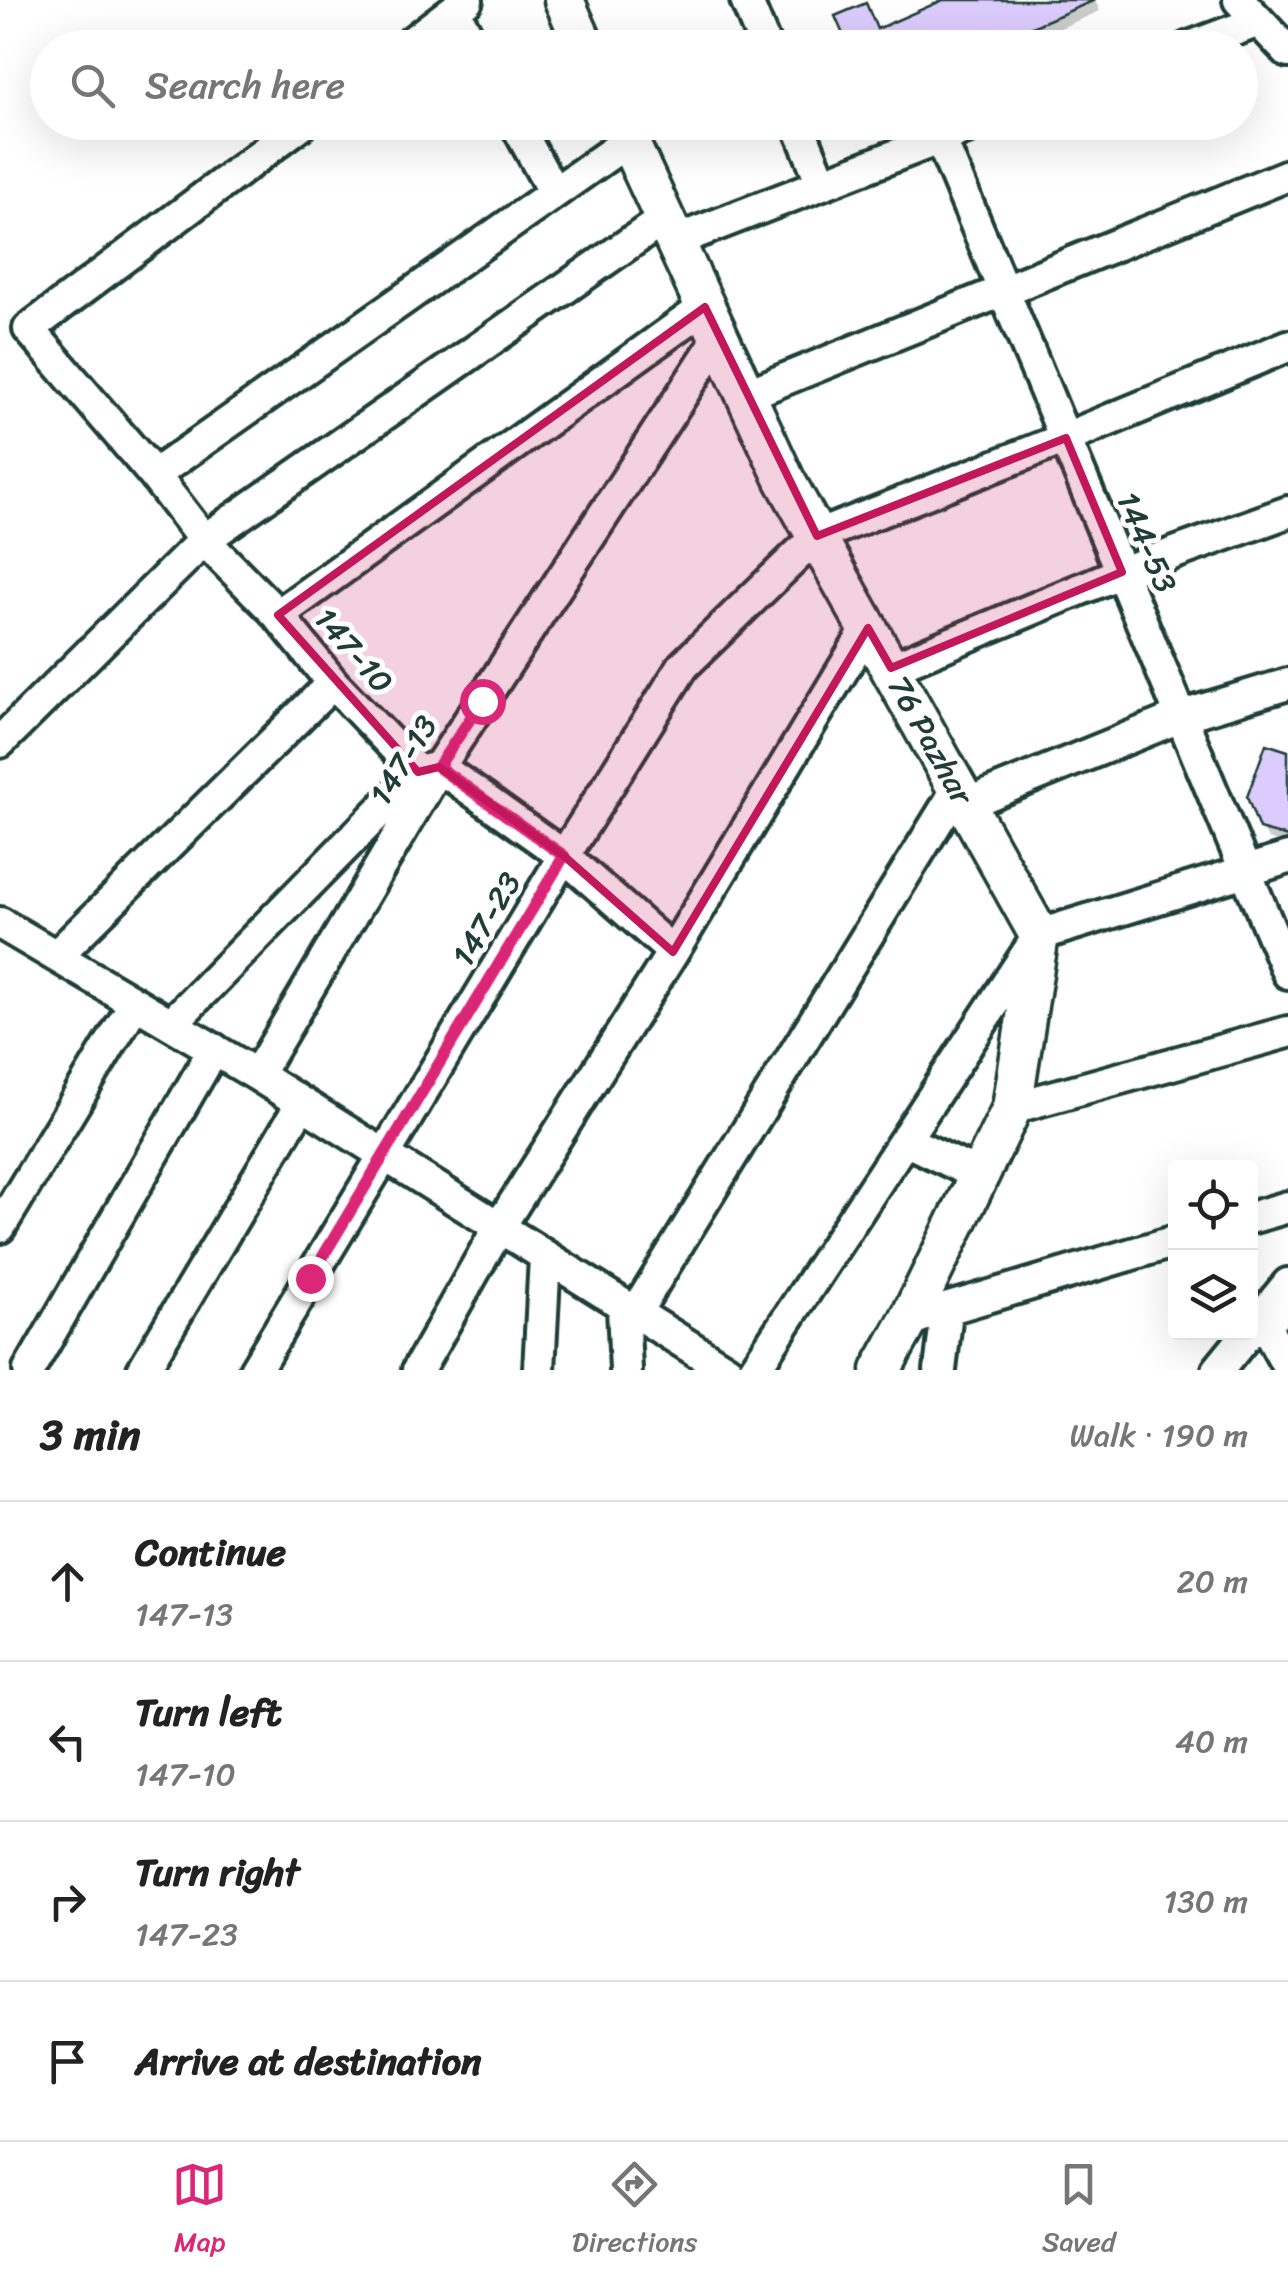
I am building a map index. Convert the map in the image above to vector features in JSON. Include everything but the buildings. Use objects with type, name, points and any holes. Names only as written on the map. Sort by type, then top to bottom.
[{"type":"street","points":[[564,0],[577,30]]},
{"type":"street","points":[[746,0],[758,30]]},
{"type":"street","points":[[427,30],[460,5],[468,30]]},
{"type":"street","points":[[1217,30],[1249,11],[1288,52]]},
{"type":"street","name":"147-10","points":[[280,140],[29,329],[154,474],[204,540],[278,615],[333,683],[428,770],[564,856],[673,952]]},
{"type":"street","points":[[525,140],[554,193]]},
{"type":"street","points":[[154,474],[554,193],[615,140]]},
{"type":"street","name":"76 Pazhar","points":[[628,140],[785,480],[1040,935]]},
{"type":"street","points":[[804,140],[822,183]]},
{"type":"street","points":[[0,742],[204,540],[670,230],[822,183],[935,140]]},
{"type":"street","name":"144-53","points":[[941,140],[1288,973]]},
{"type":"street","points":[[746,395],[1288,175]]},
{"type":"street","points":[[278,615],[712,322]]},
{"type":"street","name":"147-13","points":[[256,1075],[428,770],[712,322]]},
{"type":"street","points":[[817,536],[1288,346]]},
{"type":"street","points":[[891,668],[1122,572],[1288,512]]},
{"type":"street","name":"147-23","points":[[255,1370],[683,666],[817,536]]},
{"type":"street","points":[[418,1370],[498,1229],[673,952],[868,628]]},
{"type":"street","points":[[56,956],[333,683]]},
{"type":"street","points":[[626,1370],[628,1311],[962,796],[1182,716],[1288,684]]},
{"type":"street","points":[[171,1024],[428,770]]},
{"type":"street","points":[[754,1370],[1040,935],[1288,858]]},
{"type":"street","points":[[0,923],[302,1103],[726,1370]]},
{"type":"street","points":[[881,1370],[1012,1108],[1040,935]]},
{"type":"street","points":[[0,1227],[135,1003]]},
{"type":"street","points":[[1012,1108],[1288,1032]]},
{"type":"street","points":[[30,1370],[214,1049]]},
{"type":"street","points":[[143,1370],[302,1103]]},
{"type":"street","points":[[905,1140],[980,1176]]},
{"type":"street","points":[[1258,1216],[1288,1207]]},
{"type":"street","points":[[909,1320],[1168,1243]]},
{"type":"street","points":[[539,1370],[545,1257]]},
{"type":"street","points":[[1218,1370],[1275,1314],[1288,1284]]},
{"type":"street","points":[[940,1370],[946,1311]]},
{"type":"street","points":[[1275,1314],[1288,1367]]},
{"type":"highlighted area","points":[[705,307],[817,536],[1066,438],[1122,572],[891,668],[868,628],[673,952],[564,856],[439,767],[418,772],[278,615]]},
{"type":"route","points":[[310,1278],[564,856],[438,767],[482,701]]}]
